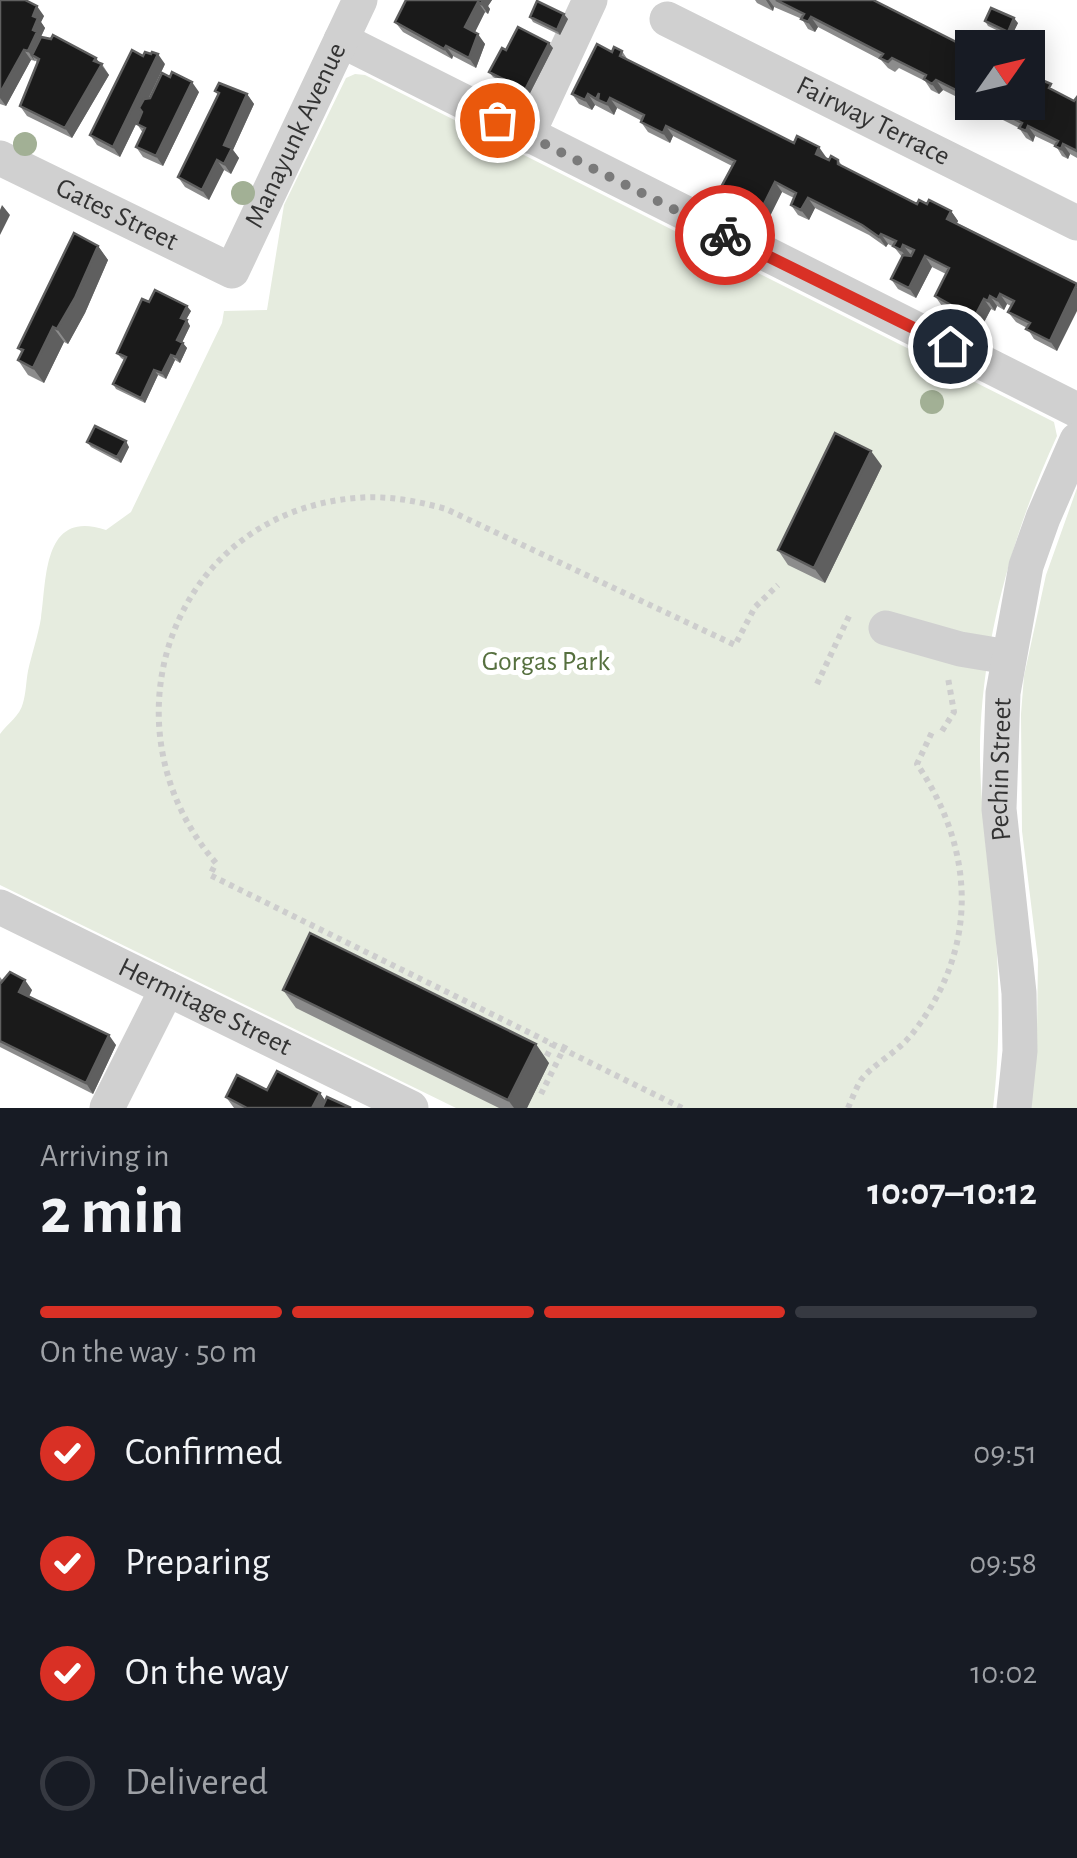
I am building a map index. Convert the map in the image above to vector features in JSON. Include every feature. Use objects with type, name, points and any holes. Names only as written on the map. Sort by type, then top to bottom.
[{"type":"street","name":"Manayunk Avenue","points":[[232,271],[360,0]]},
{"type":"street","points":[[527,136],[590,0]]},
{"type":"street","name":"Fairway Terrace","points":[[667,19],[1077,223]]},
{"type":"street","points":[[341,40],[1077,410]]},
{"type":"street","name":"Gates Street","points":[[0,158],[232,271]]},
{"type":"street","name":"Pechin Street","points":[[1014,1108],[1020,1051],[1019,993],[1000,809],[1000,733],[1008,657],[1026,566],[1077,440]]},
{"type":"street","points":[[886,628],[951,647],[1008,657]]},
{"type":"street","name":"Hermitage Street","points":[[0,907],[411,1108]]},
{"type":"street","points":[[108,1108],[167,989]]},
{"type":"path","points":[[682,1108],[565,1046],[552,1044],[337,935],[210,876],[216,863],[174,798],[159,747],[156,714],[160,678],[182,612],[220,559],[244,538],[300,510],[356,498],[414,501],[446,509],[735,645],[756,607],[778,585]]},
{"type":"path","points":[[817,684],[850,614]]},
{"type":"path","points":[[942,731],[954,712],[948,676],[951,647]]},
{"type":"path","points":[[848,1108],[862,1078],[908,1039],[927,1015],[953,960],[960,931],[961,872],[946,815],[917,764],[933,730]]},
{"type":"path","points":[[317,945],[324,932]]},
{"type":"path","points":[[331,949],[337,935]]},
{"type":"path","points":[[380,975],[386,962]]},
{"type":"path","points":[[439,1002],[444,991]]},
{"type":"path","points":[[496,1032],[502,1019]]},
{"type":"path","points":[[537,1076],[552,1044]]},
{"type":"path","points":[[541,1094],[565,1046]]},
{"type":"green space","name":"Gorgas Park","points":[[365,75],[1054,422],[1057,436],[1026,512],[1001,593],[981,718],[982,801],[998,970],[993,1108],[456,1108],[0,885],[0,734],[23,703],[52,552],[59,538],[70,529],[85,526],[106,530],[131,512],[222,323],[224,311],[267,310],[284,205],[346,78]]},
{"type":"green space","points":[[1077,488],[1077,1108],[1027,1108],[1037,1030],[1038,960],[1022,831],[1024,676],[1046,575]]},
{"type":"building","points":[[0,0],[25,0],[37,6],[33,16],[38,18],[33,30],[37,32],[28,51],[24,50],[0,93]]},
{"type":"building","points":[[406,0],[483,0],[478,2],[465,27],[478,34],[469,58],[395,22]]},
{"type":"building","points":[[776,0],[873,0],[955,41],[955,90],[936,80],[932,84],[924,79],[926,75],[892,58],[888,62],[880,58],[883,54],[811,17],[808,22],[801,19],[804,14]]},
{"type":"building","points":[[537,1],[564,14],[557,30],[530,17]]},
{"type":"building","points":[[991,8],[1014,18],[1009,30],[985,21]]},
{"type":"building","points":[[518,27],[549,43],[525,90],[489,72]]},
{"type":"building","points":[[53,35],[102,64],[65,128],[20,106],[39,59],[32,55],[41,37],[51,39]]},
{"type":"building","points":[[597,44],[612,52],[614,47],[622,51],[620,56],[794,143],[797,136],[819,147],[816,154],[829,160],[831,156],[838,164],[917,204],[919,200],[927,204],[929,200],[951,211],[947,219],[1077,284],[1050,341],[1026,329],[1030,323],[1008,312],[1014,301],[1000,294],[997,300],[990,296],[988,301],[984,299],[974,318],[957,309],[954,314],[948,311],[951,305],[935,296],[949,268],[925,256],[909,288],[891,279],[903,255],[911,256],[914,250],[903,245],[901,250],[893,246],[896,241],[881,234],[879,237],[808,198],[801,210],[791,205],[796,193],[775,182],[761,210],[719,191],[735,161],[666,126],[663,133],[641,122],[644,115],[610,98],[607,104],[598,100],[599,93],[596,99],[588,94],[585,100],[572,94]]},
{"type":"building","points":[[132,50],[143,56],[145,52],[158,54],[113,147],[90,135]]},
{"type":"building","points":[[172,72],[192,82],[156,156],[136,147],[145,128],[137,124],[142,112],[139,108],[144,99],[150,98],[162,73],[170,77]]},
{"type":"building","points":[[1045,81],[1051,84],[1049,88],[1074,101],[1077,97],[1077,151],[1063,144],[1061,149],[1055,146],[1058,141],[1028,126],[1026,131],[1019,128],[1022,123],[1016,120],[1045,120]]},
{"type":"building","points":[[219,83],[247,94],[224,145],[232,148],[224,164],[217,160],[202,190],[178,177],[219,93],[215,91]]},
{"type":"building","points":[[74,233],[98,246],[75,298],[57,329],[53,327],[33,368],[18,360],[23,350],[18,348]]},
{"type":"building","points":[[155,290],[187,306],[181,318],[187,320],[177,340],[183,343],[176,357],[171,355],[162,373],[154,370],[141,398],[113,384],[126,357],[117,353],[142,299],[149,302]]},
{"type":"building","points":[[95,426],[126,441],[117,457],[87,442]]},
{"type":"building","points":[[835,433],[871,451],[814,568],[778,550]]},
{"type":"building","points":[[310,933],[536,1044],[508,1100],[283,990]]},
{"type":"building","points":[[10,972],[25,980],[19,992],[109,1035],[86,1083],[0,1041],[0,984]]},
{"type":"building","points":[[277,1071],[320,1093],[312,1108],[247,1108],[226,1097],[237,1075],[267,1090]]},
{"type":"building","points":[[327,1097],[351,1108],[322,1108]]},
{"type":"way so far","points":[[497,120],[725,235]]},
{"type":"route","points":[[725,235],[950,346]]}]
